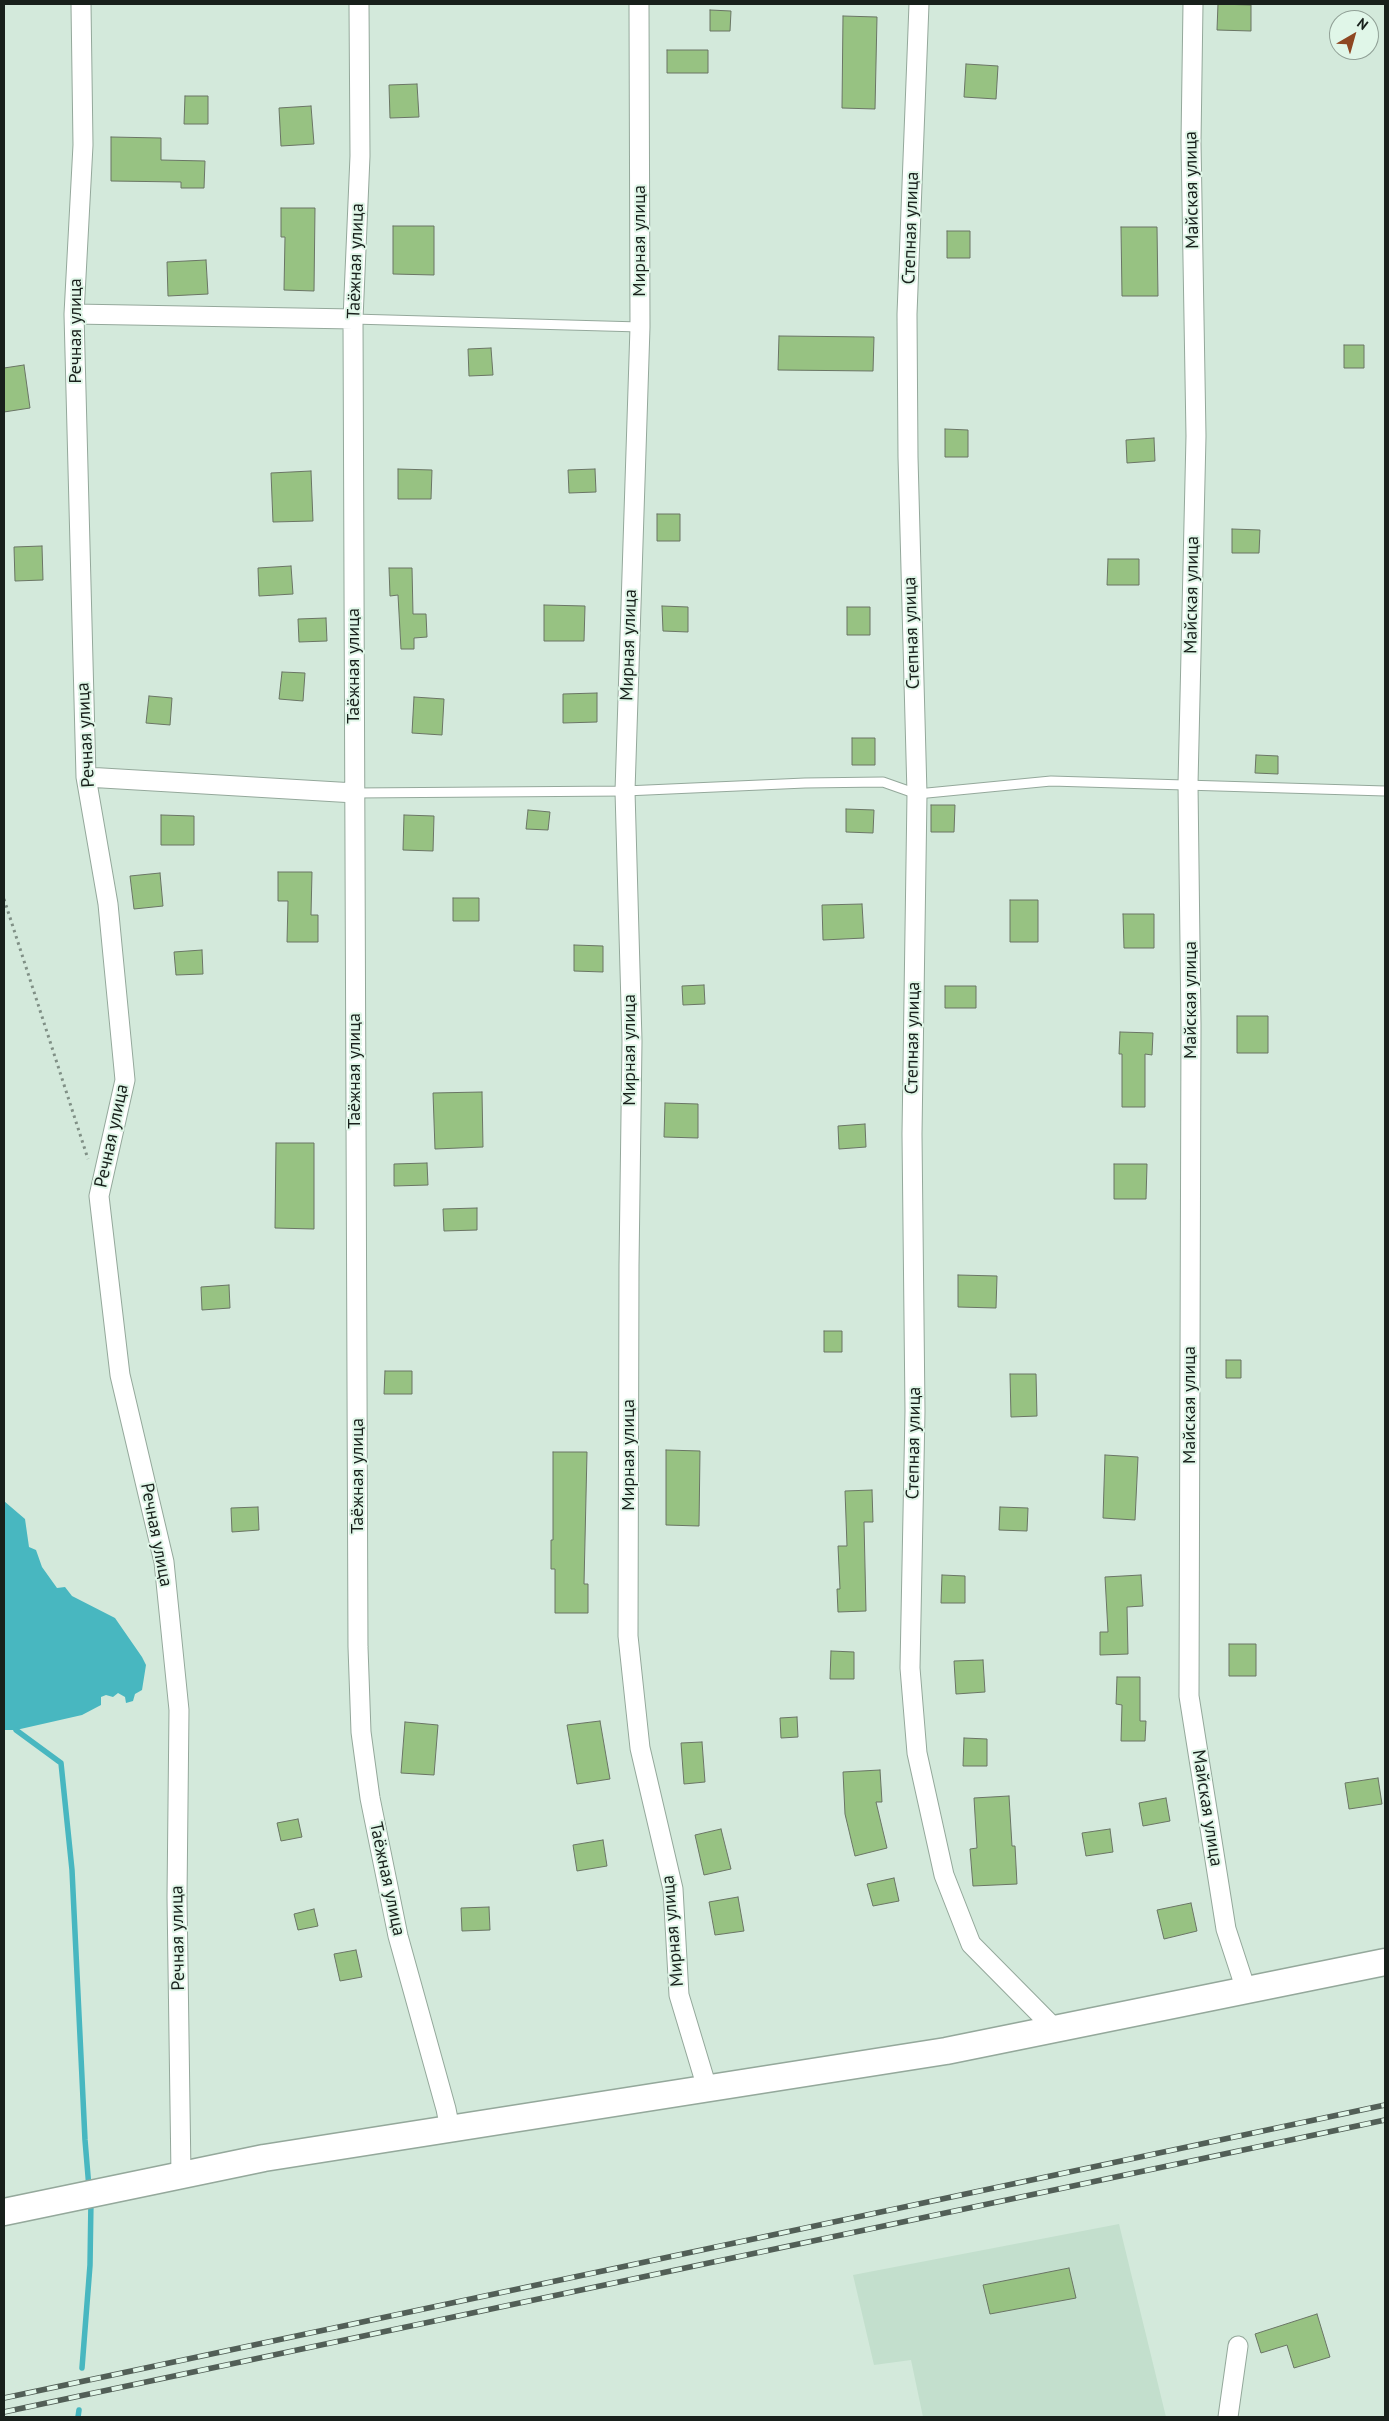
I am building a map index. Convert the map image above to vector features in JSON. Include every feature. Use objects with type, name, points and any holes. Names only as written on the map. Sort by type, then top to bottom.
[{"type":"street","name":"Речная улица","points":[[81,4],[83,145],[74,314],[86,777],[108,904],[125,1080],[100,1196],[120,1375],[164,1562],[180,1710],[177,1897],[181,2175]]},
{"type":"street","name":"Таёжная улица","points":[[359,4],[360,156],[353,319],[358,1648],[361,1732],[370,1798],[398,1936],[450,2129]]},
{"type":"street","name":"Мирная улица","points":[[639,4],[640,326],[624,791],[632,1041],[628,1636],[640,1748],[673,1889],[679,1995],[707,2088]]},
{"type":"street","name":"Степная улица","points":[[919,4],[908,314],[908,457],[917,794],[912,1134],[916,1411],[910,1668],[917,1753],[944,1875],[971,1944],[1055,2029]]},
{"type":"street","name":"Майская улица","points":[[1193,4],[1191,142],[1196,436],[1188,784],[1191,1025],[1189,1696],[1226,1929],[1246,1990]]},
{"type":"street","points":[[74,314],[353,319]]},
{"type":"street","points":[[86,777],[354,793]]},
{"type":"street","points":[[4,2212],[264,2158],[946,2051],[1385,1962]]},
{"type":"street","points":[[1228,2417],[1238,2346]]},
{"type":"lane","points":[[353,319],[640,326]]},
{"type":"lane","points":[[354,793],[624,791],[805,783],[883,782],[917,794],[1051,781],[1188,784],[1385,792]]},
{"type":"path","points":[[4,899],[100,1196]]},
{"type":"shaded area","points":[[1119,2224],[1166,2417],[923,2417],[911,2360],[874,2365],[853,2275]]},
{"type":"water","points":[[4,1501],[25,1519],[29,1547],[36,1550],[42,1567],[57,1588],[65,1587],[72,1596],[115,1618],[142,1657],[146,1665],[142,1690],[135,1694],[133,1701],[126,1703],[125,1697],[118,1693],[113,1697],[106,1695],[101,1697],[101,1705],[82,1715],[16,1730],[4,1730]]},
{"type":"building","points":[[1218,4],[1251,5],[1251,31],[1217,30]]},
{"type":"building","points":[[710,10],[731,11],[730,31],[710,31]]},
{"type":"building","points":[[843,16],[877,17],[875,109],[842,108]]},
{"type":"building","points":[[667,50],[708,50],[708,73],[667,73]]},
{"type":"building","points":[[966,64],[998,66],[996,99],[964,97]]},
{"type":"building","points":[[417,84],[419,117],[390,118],[389,85]]},
{"type":"building","points":[[185,96],[208,96],[208,124],[184,124]]},
{"type":"building","points":[[311,106],[314,144],[281,146],[279,108]]},
{"type":"building","points":[[111,137],[161,138],[161,160],[205,161],[204,188],[181,188],[181,182],[111,181]]},
{"type":"building","points":[[281,208],[315,208],[314,291],[284,290],[285,237],[281,237]]},
{"type":"building","points":[[393,226],[434,226],[434,275],[393,274]]},
{"type":"building","points":[[1121,227],[1157,227],[1158,296],[1122,296]]},
{"type":"building","points":[[947,231],[970,231],[970,258],[947,258]]},
{"type":"building","points":[[206,260],[208,294],[168,296],[167,262]]},
{"type":"building","points":[[779,336],[874,337],[873,371],[778,370]]},
{"type":"building","points":[[1344,345],[1364,345],[1364,368],[1344,368]]},
{"type":"building","points":[[491,348],[493,375],[469,376],[468,349]]},
{"type":"building","points":[[24,365],[30,408],[4,412],[4,368]]},
{"type":"building","points":[[945,429],[968,430],[968,457],[945,457]]},
{"type":"building","points":[[1154,438],[1155,461],[1127,463],[1126,440]]},
{"type":"building","points":[[398,469],[432,470],[431,499],[398,499]]},
{"type":"building","points":[[595,469],[596,492],[569,493],[568,470]]},
{"type":"building","points":[[311,471],[313,521],[273,522],[271,473]]},
{"type":"building","points":[[657,514],[680,514],[680,541],[657,541]]},
{"type":"building","points":[[1232,529],[1260,530],[1259,553],[1232,553]]},
{"type":"building","points":[[42,546],[43,580],[15,581],[14,547]]},
{"type":"building","points":[[1108,559],[1139,559],[1139,585],[1107,585]]},
{"type":"building","points":[[291,566],[293,594],[259,596],[258,568]]},
{"type":"building","points":[[389,568],[412,568],[413,614],[426,614],[427,637],[414,638],[414,649],[401,649],[398,595],[390,596]]},
{"type":"building","points":[[544,605],[585,606],[584,641],[544,641]]},
{"type":"building","points":[[662,606],[688,607],[688,632],[663,631]]},
{"type":"building","points":[[847,607],[870,607],[870,635],[847,635]]},
{"type":"building","points":[[326,618],[327,641],[299,642],[298,619]]},
{"type":"building","points":[[282,672],[305,673],[303,701],[279,699]]},
{"type":"building","points":[[597,693],[597,722],[563,723],[563,694]]},
{"type":"building","points":[[149,696],[172,698],[170,725],[146,723]]},
{"type":"building","points":[[414,697],[444,699],[442,735],[412,733]]},
{"type":"building","points":[[852,738],[875,738],[875,765],[852,765]]},
{"type":"building","points":[[1256,755],[1278,756],[1278,774],[1255,773]]},
{"type":"building","points":[[931,805],[955,805],[954,832],[931,832]]},
{"type":"building","points":[[846,809],[874,810],[873,833],[846,832]]},
{"type":"building","points":[[528,810],[550,812],[548,830],[526,829]]},
{"type":"building","points":[[161,815],[194,816],[194,845],[161,845]]},
{"type":"building","points":[[404,815],[434,816],[433,851],[403,850]]},
{"type":"building","points":[[278,872],[312,872],[311,915],[318,915],[318,942],[287,942],[288,901],[278,901]]},
{"type":"building","points":[[160,873],[163,906],[134,909],[130,876]]},
{"type":"building","points":[[453,898],[479,898],[479,921],[453,921]]},
{"type":"building","points":[[1010,900],[1038,900],[1038,942],[1010,942]]},
{"type":"building","points":[[862,904],[864,938],[823,940],[822,905]]},
{"type":"building","points":[[1123,914],[1154,914],[1154,948],[1124,948]]},
{"type":"building","points":[[574,945],[603,946],[603,972],[574,971]]},
{"type":"building","points":[[202,950],[203,974],[176,975],[174,952]]},
{"type":"building","points":[[704,985],[705,1004],[683,1005],[682,986]]},
{"type":"building","points":[[945,986],[976,986],[976,1008],[945,1008]]},
{"type":"building","points":[[1237,1016],[1268,1016],[1268,1053],[1237,1053]]},
{"type":"building","points":[[1120,1032],[1153,1033],[1152,1055],[1145,1054],[1145,1107],[1122,1107],[1122,1054],[1119,1054]]},
{"type":"building","points":[[482,1092],[483,1147],[435,1149],[433,1093]]},
{"type":"building","points":[[665,1103],[698,1104],[698,1138],[664,1137]]},
{"type":"building","points":[[865,1124],[866,1147],[839,1149],[838,1126]]},
{"type":"building","points":[[276,1143],[314,1143],[314,1229],[275,1228]]},
{"type":"building","points":[[427,1163],[428,1185],[394,1186],[394,1164]]},
{"type":"building","points":[[1114,1164],[1147,1164],[1146,1199],[1114,1199]]},
{"type":"building","points":[[477,1208],[477,1230],[444,1231],[443,1209]]},
{"type":"building","points":[[958,1275],[997,1276],[996,1308],[958,1307]]},
{"type":"building","points":[[229,1285],[230,1308],[202,1310],[201,1287]]},
{"type":"building","points":[[824,1331],[842,1331],[842,1352],[824,1352]]},
{"type":"building","points":[[1226,1360],[1241,1360],[1241,1378],[1226,1378]]},
{"type":"building","points":[[385,1371],[412,1371],[412,1394],[384,1394]]},
{"type":"building","points":[[1010,1374],[1036,1374],[1037,1416],[1011,1417]]},
{"type":"building","points":[[666,1450],[700,1451],[699,1526],[666,1525]]},
{"type":"building","points":[[553,1452],[587,1452],[584,1584],[588,1584],[588,1613],[555,1613],[555,1569],[551,1569],[551,1540],[553,1540]]},
{"type":"building","points":[[1105,1455],[1138,1457],[1135,1520],[1103,1518]]},
{"type":"building","points":[[872,1490],[873,1522],[864,1522],[866,1611],[838,1612],[837,1589],[840,1589],[838,1546],[847,1546],[845,1491]]},
{"type":"building","points":[[258,1507],[259,1530],[232,1532],[231,1508]]},
{"type":"building","points":[[1000,1507],[1028,1508],[1027,1531],[999,1530]]},
{"type":"building","points":[[942,1575],[965,1576],[965,1603],[941,1603]]},
{"type":"building","points":[[1141,1575],[1143,1606],[1127,1607],[1128,1654],[1100,1655],[1100,1632],[1108,1632],[1105,1577]]},
{"type":"building","points":[[1229,1644],[1256,1644],[1256,1676],[1229,1676]]},
{"type":"building","points":[[831,1651],[854,1652],[854,1679],[830,1679]]},
{"type":"building","points":[[983,1660],[985,1692],[956,1694],[954,1661]]},
{"type":"building","points":[[1117,1677],[1140,1677],[1140,1721],[1146,1721],[1145,1741],[1121,1741],[1122,1705],[1116,1704]]},
{"type":"building","points":[[797,1717],[798,1737],[781,1738],[780,1718]]},
{"type":"building","points":[[600,1721],[610,1779],[577,1784],[567,1725]]},
{"type":"building","points":[[405,1722],[438,1725],[434,1775],[401,1773]]},
{"type":"building","points":[[964,1738],[987,1739],[987,1766],[963,1766]]},
{"type":"building","points":[[702,1742],[705,1782],[684,1784],[681,1743]]},
{"type":"building","points":[[880,1770],[882,1802],[876,1802],[887,1848],[855,1856],[845,1814],[843,1772]]},
{"type":"building","points":[[1378,1778],[1382,1804],[1349,1809],[1345,1783]]},
{"type":"building","points":[[1009,1796],[1012,1846],[1015,1846],[1017,1884],[973,1886],[970,1849],[977,1848],[974,1798]]},
{"type":"building","points":[[1166,1798],[1170,1821],[1143,1826],[1139,1803]]},
{"type":"building","points":[[298,1819],[302,1837],[281,1841],[277,1823]]},
{"type":"building","points":[[721,1829],[731,1869],[704,1875],[695,1835]]},
{"type":"building","points":[[1110,1829],[1113,1852],[1086,1856],[1082,1833]]},
{"type":"building","points":[[603,1840],[607,1866],[577,1871],[573,1845]]},
{"type":"building","points":[[894,1878],[899,1901],[873,1906],[867,1884]]},
{"type":"building","points":[[738,1897],[744,1931],[715,1935],[709,1902]]},
{"type":"building","points":[[1191,1903],[1197,1931],[1164,1939],[1157,1910]]},
{"type":"building","points":[[489,1907],[490,1930],[462,1931],[461,1908]]},
{"type":"building","points":[[314,1909],[318,1926],[298,1930],[294,1914]]},
{"type":"building","points":[[356,1950],[362,1977],[340,1981],[334,1954]]},
{"type":"building","points":[[1069,2268],[1076,2298],[990,2314],[983,2285]]},
{"type":"building","points":[[1317,2314],[1330,2357],[1294,2368],[1287,2345],[1261,2353],[1255,2334]]},
{"type":"waterway","points":[[16,1730],[61,1763],[72,1870],[89,2188]]},
{"type":"waterway","points":[[82,2368],[90,2265],[91,2200]]},
{"type":"waterway","points":[[78,2417],[79,2410]]},
{"type":"railway","points":[[4,2398],[1385,2105]]},
{"type":"railway","points":[[4,2412],[1385,2120]]}]
